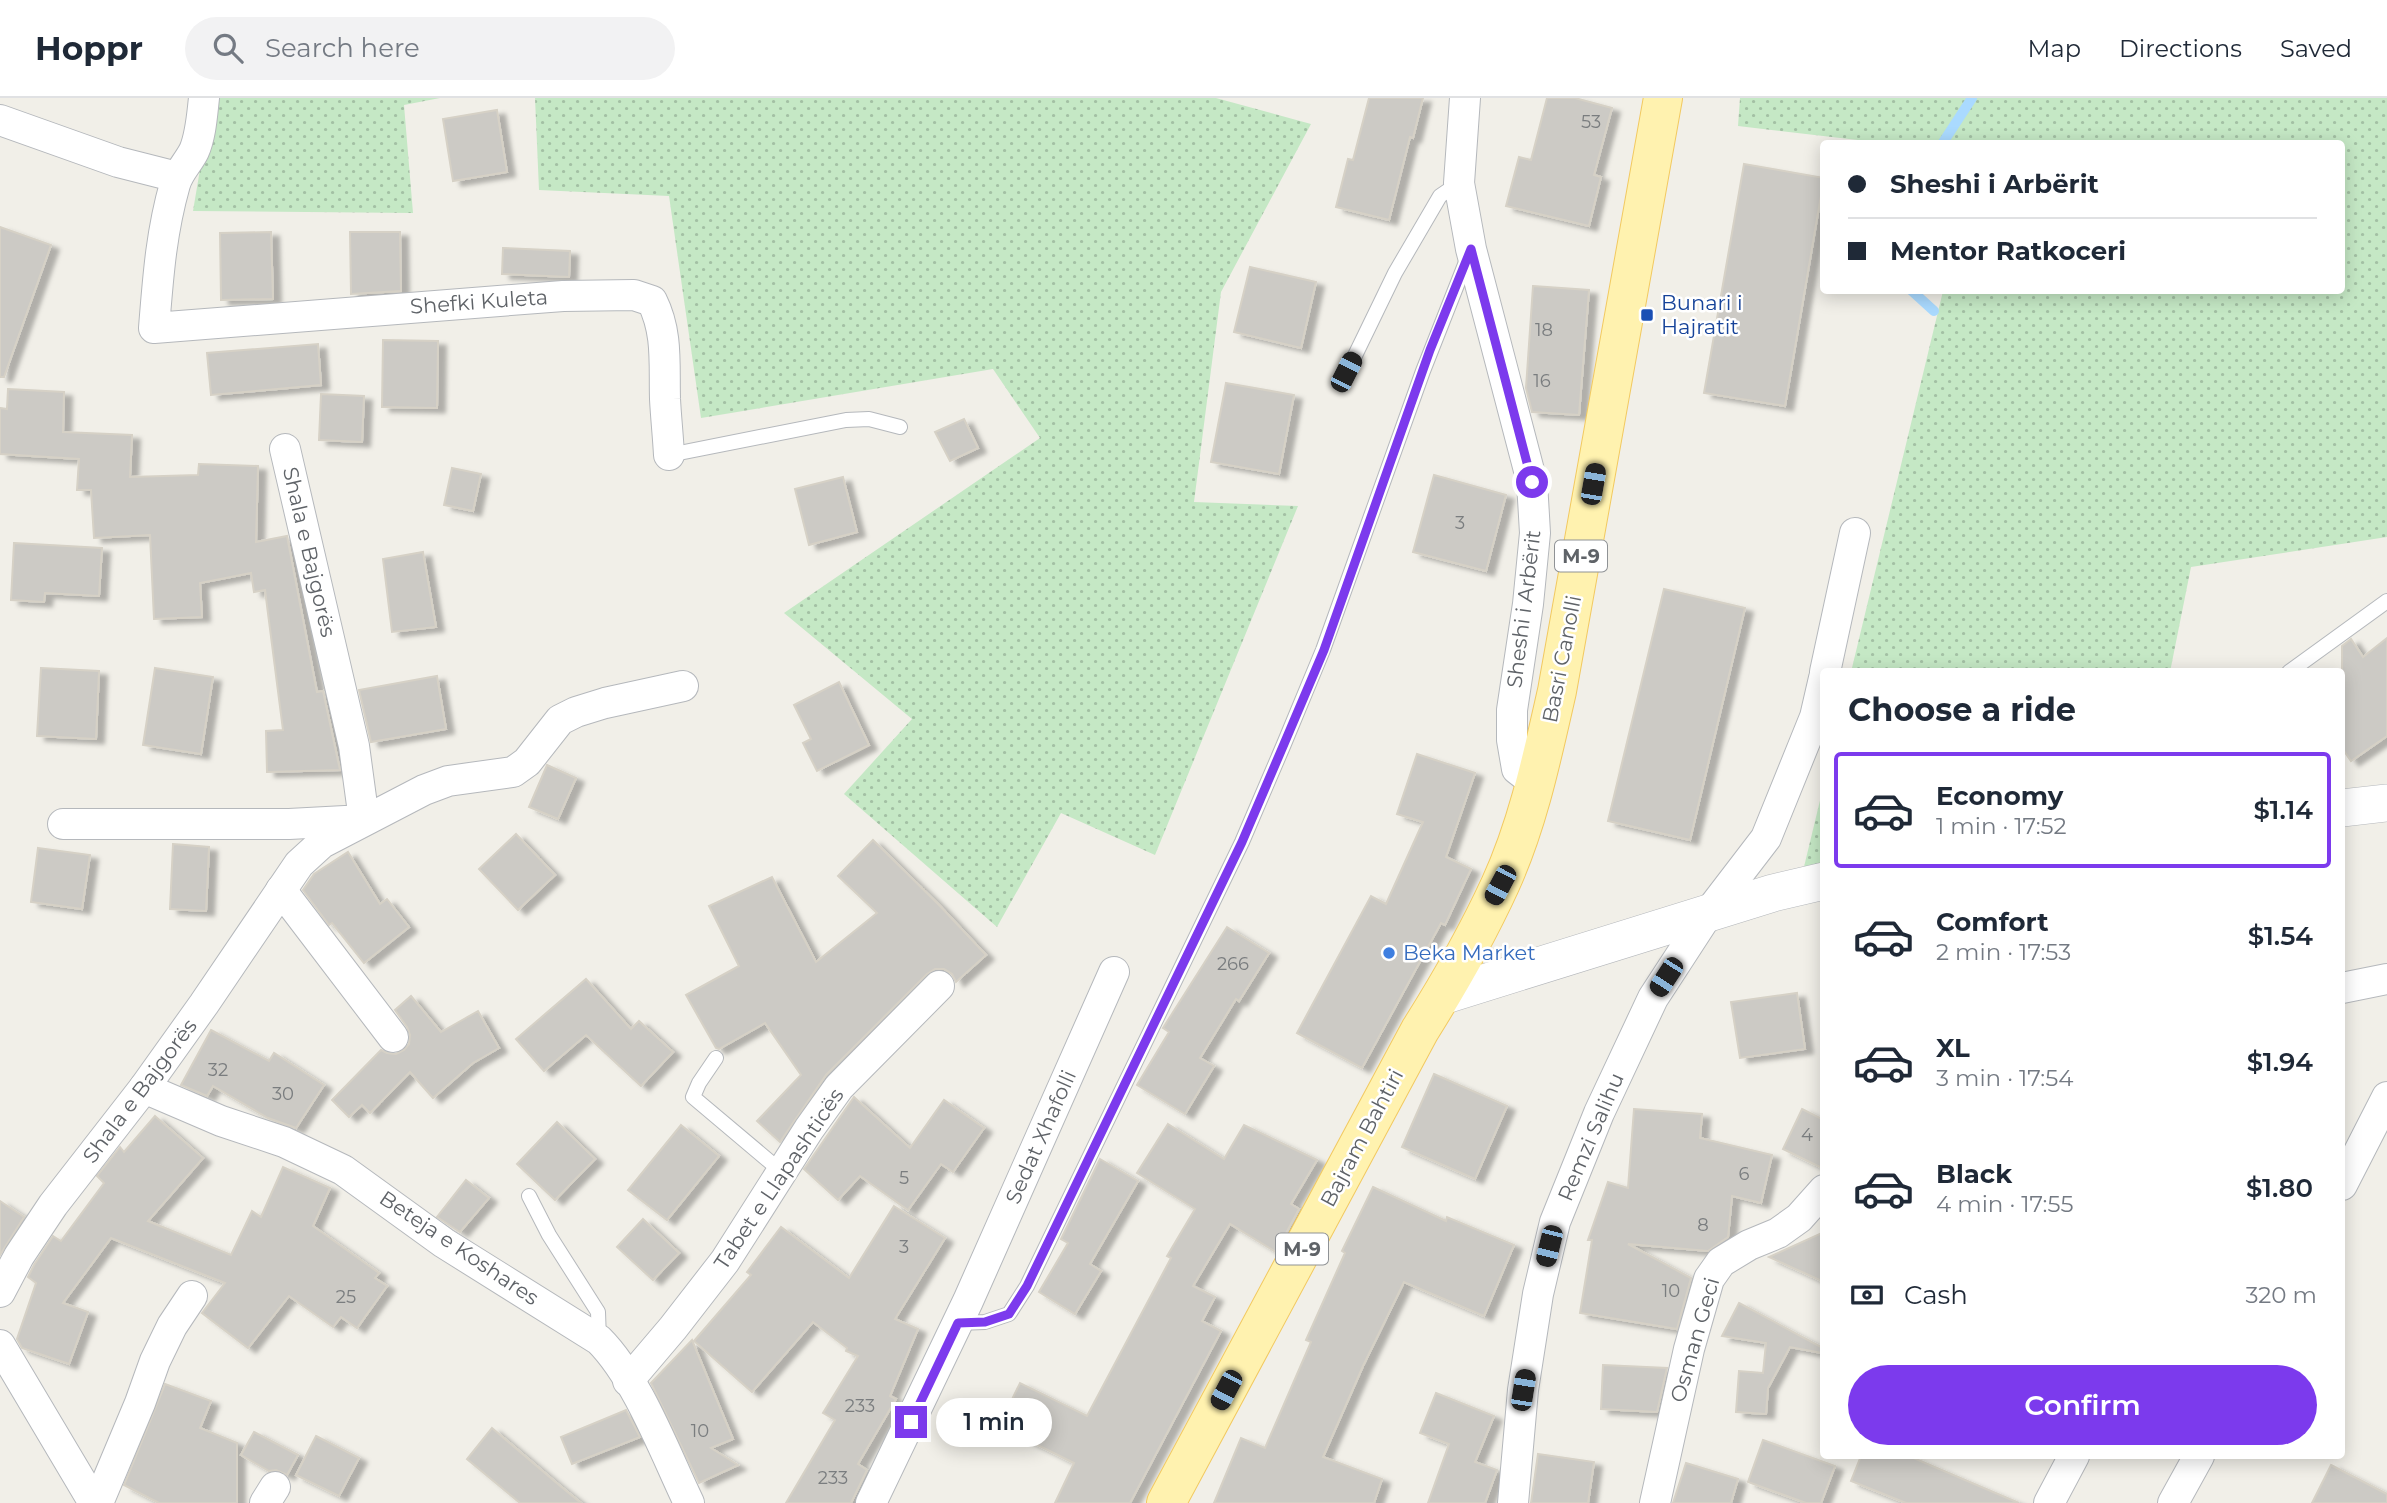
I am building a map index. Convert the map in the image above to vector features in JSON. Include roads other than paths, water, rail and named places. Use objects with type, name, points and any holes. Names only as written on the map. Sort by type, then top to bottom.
[{"type":"main road","name":"Basri Canolli","points":[[1441,996],[1500,885],[1515,848],[1535,783],[1557,691],[1663,98]]},
{"type":"main road","name":"Bajram Bahtiri","points":[[1166,1503],[1394,1078],[1441,996]]},
{"type":"street","name":"Shefki Kuleta","points":[[204,98],[201,126],[194,150],[177,177],[160,245],[154,328],[563,296],[634,295],[652,301],[660,317],[665,343],[669,455]]},
{"type":"street","name":"Sheshi i Arbërit","points":[[1465,98],[1459,183],[1471,249],[1532,482],[1535,533],[1528,604],[1512,710],[1512,740],[1517,769],[1535,783]]},
{"type":"street","points":[[0,120],[118,162],[177,177]]},
{"type":"street","name":"Shala e Bajgorës","points":[[285,449],[354,746],[365,820]]},
{"type":"street","points":[[1826,668],[1855,533]]},
{"type":"street","name":"Shala e Bajgorës","points":[[0,1292],[19,1255],[53,1205],[144,1088],[299,864],[321,843],[424,790],[448,781],[513,772],[527,762],[560,720],[576,712],[605,703],[683,687]]},
{"type":"street","name":"Remzi Salihu","points":[[1513,1503],[1523,1390],[1538,1294],[1555,1222],[1599,1113],[1653,998],[1707,915],[1766,838],[1815,717],[1820,695]]},
{"type":"street","points":[[2345,808],[2387,803]]},
{"type":"street","name":"Shala e Bajgorës","points":[[63,824],[289,824],[365,820]]},
{"type":"street","points":[[1441,996],[1773,893],[1820,882]]},
{"type":"street","points":[[281,890],[393,1037]]},
{"type":"street","name":"Sedat Xhafolli","points":[[871,1503],[963,1312],[1114,972]]},
{"type":"street","points":[[2345,987],[2387,979]]},
{"type":"street","name":"Tabet e Llapashticës","points":[[628,1381],[725,1261],[839,1087],[939,986]]},
{"type":"street","name":"Beteja e Koshares","points":[[144,1088],[221,1121],[284,1142],[343,1170],[444,1242],[599,1340],[615,1356],[689,1503]]},
{"type":"street","points":[[2345,1179],[2387,1097]]},
{"type":"street","name":"Osman Geci","points":[[1655,1503],[1689,1349],[1710,1279],[1721,1262],[1749,1245],[1778,1233],[1799,1218],[1820,1194]]},
{"type":"street","points":[[96,1503],[140,1403],[155,1361],[172,1326],[192,1296]]},
{"type":"street","points":[[0,1345],[96,1503]]},
{"type":"street","points":[[2049,1503],[2072,1459]]},
{"type":"street","points":[[2174,1503],[2197,1459]]},
{"type":"lane","points":[[1346,372],[1395,273],[1440,196],[1459,183]]},
{"type":"lane","points":[[963,1312],[985,1322],[1009,1314],[1027,1286],[1200,930],[1242,842],[1324,650],[1432,346],[1471,249]]},
{"type":"lane","name":"Shefki Kuleta","points":[[669,455],[846,420],[869,419],[900,427]]},
{"type":"lane","points":[[2295,668],[2387,601]]},
{"type":"lane","points":[[716,1058],[693,1097],[782,1172]]},
{"type":"lane","points":[[529,1196],[549,1235],[598,1312],[599,1340]]},
{"type":"waterway","points":[[1945,140],[1972,98]]},
{"type":"waterway","points":[[1915,294],[1934,311]]},
{"type":"place","name":"Bunari i Hajratit","points":[[1647,315]]},
{"type":"place","name":"Beka Market","points":[[1389,953]]}]
